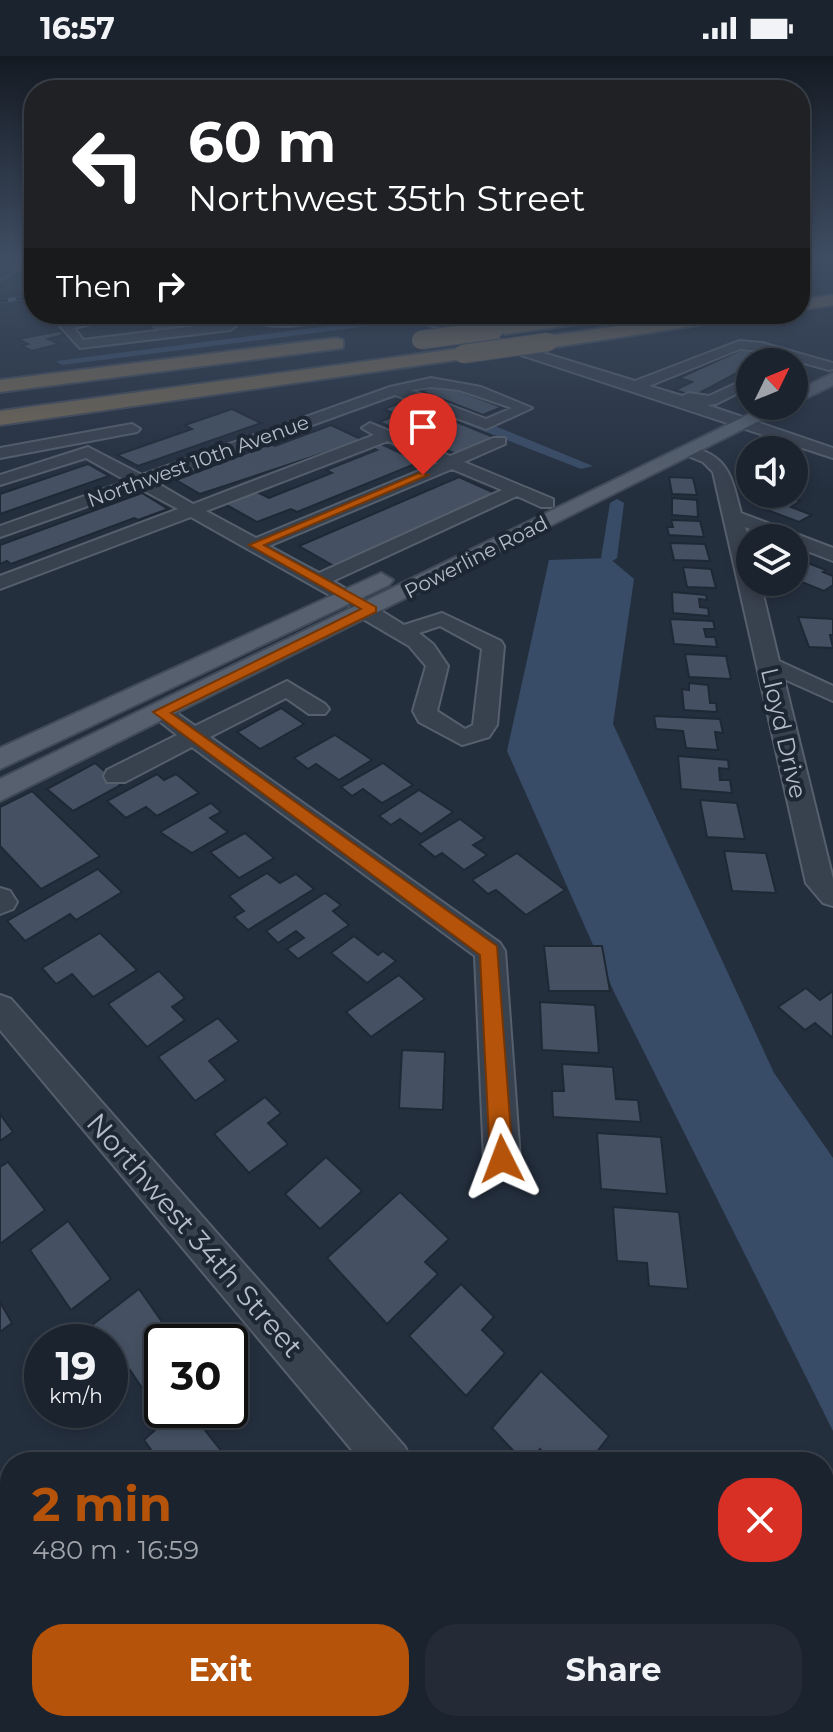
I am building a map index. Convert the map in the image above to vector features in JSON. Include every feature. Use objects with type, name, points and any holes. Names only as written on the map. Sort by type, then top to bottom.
[{"type":"highway","points":[[0,396],[428,335]]},
{"type":"highway","points":[[0,408],[525,335]]},
{"type":"highway","points":[[0,418],[594,335]]},
{"type":"highway","points":[[0,386],[360,340]]},
{"type":"highway","points":[[0,424],[106,403]]},
{"type":"main road","points":[[808,379],[832,373]]},
{"type":"main road","points":[[808,389],[832,373]]},
{"type":"main road","name":"Powerline Road","points":[[0,760],[361,606],[689,451],[736,418]]},
{"type":"main road","name":"Powerline Road","points":[[0,791],[160,712],[547,503],[736,418]]},
{"type":"street","points":[[73,335],[80,344],[153,335]]},
{"type":"street","points":[[469,335],[736,418]]},
{"type":"street","points":[[640,385],[734,346],[764,348]]},
{"type":"street","points":[[808,365],[832,373]]},
{"type":"street","name":"Northwest 10th Avenue","points":[[0,532],[332,412],[395,390],[424,380],[448,381],[525,408],[486,424],[395,390]]},
{"type":"street","points":[[613,382],[640,385],[707,402],[736,393]]},
{"type":"street","points":[[640,385],[736,418]]},
{"type":"street","points":[[332,412],[547,503]]},
{"type":"street","points":[[741,420],[833,455]]},
{"type":"street","points":[[0,453],[132,429]]},
{"type":"street","points":[[0,583],[387,436]]},
{"type":"street","points":[[255,545],[499,441]]},
{"type":"street","name":"Lloyd Drive","points":[[689,451],[709,459],[721,470],[738,524]]},
{"type":"street","points":[[0,480],[88,452],[319,580],[400,633],[435,659],[437,666],[425,711],[427,717],[458,737],[481,732],[485,725],[493,646],[442,619],[400,633]]},
{"type":"street","points":[[319,580],[517,490]]},
{"type":"street","points":[[736,517],[754,524]]},
{"type":"street","points":[[808,545],[833,555]]},
{"type":"street","name":"Lloyd Drive","points":[[753,596],[827,889]]},
{"type":"street","points":[[768,664],[833,694]]},
{"type":"street","points":[[116,776],[287,688],[317,709]]},
{"type":"street","points":[[160,712],[490,951],[502,1159]]},
{"type":"street","name":"Northwest 34th Street","points":[[0,1008],[381,1452]]},
{"type":"water","points":[[609,558],[634,579],[613,724],[774,1073],[833,1158],[833,1431],[614,992],[507,751],[549,560]]},
{"type":"building","points":[[62,335],[48,339],[59,344],[32,351],[21,346],[28,344],[18,339]]},
{"type":"building","points":[[736,352],[736,374],[694,396],[675,390],[692,382],[679,378]]},
{"type":"building","points":[[440,384],[502,407],[483,415],[421,391]]},
{"type":"building","points":[[405,401],[496,438],[456,454],[379,422],[397,415],[384,409]]},
{"type":"building","points":[[232,409],[261,423],[138,466],[117,455],[192,429],[185,425]]},
{"type":"building","points":[[331,425],[363,440],[200,494],[176,480],[270,444],[275,446]]},
{"type":"building","points":[[379,443],[420,462],[297,512],[291,509],[257,522],[223,503],[255,491],[269,498],[332,473],[326,470],[377,450],[370,447]]},
{"type":"building","points":[[88,464],[109,476],[0,514],[0,494]]},
{"type":"building","points":[[459,477],[495,493],[334,566],[299,546]]},
{"type":"building","points":[[669,477],[693,478],[697,495],[672,494]]},
{"type":"building","points":[[142,493],[168,509],[138,520],[134,518],[11,564],[7,561],[0,564],[0,545]]},
{"type":"building","points":[[672,498],[697,500],[698,517],[672,515]]},
{"type":"building","points":[[762,508],[794,508],[812,515],[799,522]]},
{"type":"building","points":[[671,520],[700,521],[704,537],[669,535],[667,527],[673,527]]},
{"type":"building","points":[[670,543],[705,544],[710,561],[674,560]]},
{"type":"building","points":[[808,563],[833,576],[833,585],[824,591],[808,585]]},
{"type":"building","points":[[683,567],[711,569],[716,588],[687,587]]},
{"type":"building","points":[[672,592],[706,595],[707,600],[699,599],[700,607],[708,608],[709,616],[673,613]]},
{"type":"building","points":[[798,617],[833,619],[833,635],[830,635],[833,648],[809,647]]},
{"type":"building","points":[[670,619],[713,621],[715,629],[704,629],[706,637],[715,637],[717,647],[674,644]]},
{"type":"building","points":[[685,654],[726,656],[731,679],[689,677]]},
{"type":"building","points":[[689,683],[708,685],[710,703],[716,703],[717,712],[684,710],[682,689],[689,690]]},
{"type":"building","points":[[281,708],[304,724],[260,749],[237,732]]},
{"type":"building","points":[[654,716],[720,719],[723,733],[715,732],[718,750],[686,748],[683,731],[656,729]]},
{"type":"building","points":[[335,735],[372,760],[339,780],[316,764],[308,769],[294,758]]},
{"type":"building","points":[[678,756],[728,760],[729,769],[719,768],[720,780],[730,780],[732,793],[681,789]]},
{"type":"building","points":[[95,763],[121,785],[73,811],[47,789]]},
{"type":"building","points":[[383,763],[413,785],[382,803],[363,789],[352,796],[341,787]]},
{"type":"building","points":[[157,774],[164,780],[176,774],[199,793],[157,816],[146,807],[126,818],[107,801]]},
{"type":"building","points":[[419,790],[453,812],[421,834],[400,819],[391,825],[379,816]]},
{"type":"building","points":[[32,791],[100,856],[41,889],[0,846],[0,807]]},
{"type":"building","points":[[700,800],[737,803],[745,839],[707,837]]},
{"type":"building","points":[[211,803],[221,812],[210,818],[228,832],[192,853],[160,832]]},
{"type":"building","points":[[460,819],[485,838],[473,845],[487,855],[464,870],[442,853],[435,857],[419,844]]},
{"type":"building","points":[[245,833],[274,858],[239,878],[210,852]]},
{"type":"building","points":[[724,851],[766,853],[776,893],[732,891]]},
{"type":"building","points":[[517,853],[565,890],[526,915],[496,890],[488,894],[472,880]]},
{"type":"building","points":[[98,869],[122,892],[76,920],[70,914],[25,941],[7,921]]},
{"type":"building","points":[[267,873],[280,883],[296,874],[314,889],[248,930],[234,917],[244,911],[229,896]]},
{"type":"building","points":[[325,893],[341,905],[333,911],[349,925],[298,959],[287,949],[304,938],[296,931],[278,943],[266,931]]},
{"type":"building","points":[[100,933],[137,970],[93,997],[72,974],[56,984],[42,968]]},
{"type":"building","points":[[354,936],[378,955],[383,951],[396,961],[367,983],[331,953]]},
{"type":"building","points":[[544,946],[602,946],[610,991],[549,991]]},
{"type":"building","points":[[159,971],[185,998],[172,1007],[185,1020],[147,1047],[108,1004]]},
{"type":"building","points":[[399,975],[425,999],[371,1037],[346,1012]]},
{"type":"building","points":[[806,988],[820,1000],[833,991],[833,1038],[815,1023],[805,1030],[778,1007]]},
{"type":"building","points":[[540,1002],[595,1005],[599,1053],[542,1050]]},
{"type":"building","points":[[218,1018],[239,1041],[209,1061],[226,1080],[195,1101],[158,1057]]},
{"type":"building","points":[[402,1050],[445,1052],[443,1110],[399,1108]]},
{"type":"building","points":[[562,1064],[613,1067],[616,1099],[638,1100],[641,1122],[553,1117],[552,1091],[564,1091]]},
{"type":"building","points":[[265,1097],[281,1113],[268,1123],[288,1144],[249,1173],[214,1134]]},
{"type":"building","points":[[0,1114],[13,1132],[0,1141]]},
{"type":"building","points":[[597,1133],[661,1137],[667,1194],[601,1189]]},
{"type":"building","points":[[326,1157],[362,1191],[320,1229],[285,1194]]},
{"type":"building","points":[[8,1162],[45,1210],[0,1244],[0,1167]]},
{"type":"building","points":[[400,1192],[449,1239],[425,1262],[438,1274],[387,1324],[327,1258]]},
{"type":"building","points":[[613,1207],[679,1212],[688,1289],[649,1286],[647,1263],[617,1261]]},
{"type":"building","points":[[68,1221],[111,1279],[71,1310],[30,1250]]},
{"type":"building","points":[[461,1284],[494,1317],[482,1330],[505,1353],[466,1396],[409,1336]]},
{"type":"building","points":[[139,1289],[163,1324],[144,1324],[144,1391],[130,1370],[128,1372],[128,1324],[93,1324]]},
{"type":"building","points":[[0,1302],[12,1323],[0,1332]]},
{"type":"building","points":[[541,1371],[609,1436],[597,1452],[543,1452],[540,1449],[538,1452],[515,1452],[492,1428]]},
{"type":"building","points":[[157,1428],[203,1428],[222,1452],[153,1452],[144,1440]]},
{"type":"waterway","points":[[62,361],[273,335]]},
{"type":"waterway","points":[[458,416],[586,466]]},
{"type":"waterway","points":[[609,558],[617,503]]},
{"type":"route","points":[[423,475],[255,545],[371,610],[160,712],[490,951],[502,1159]]}]
